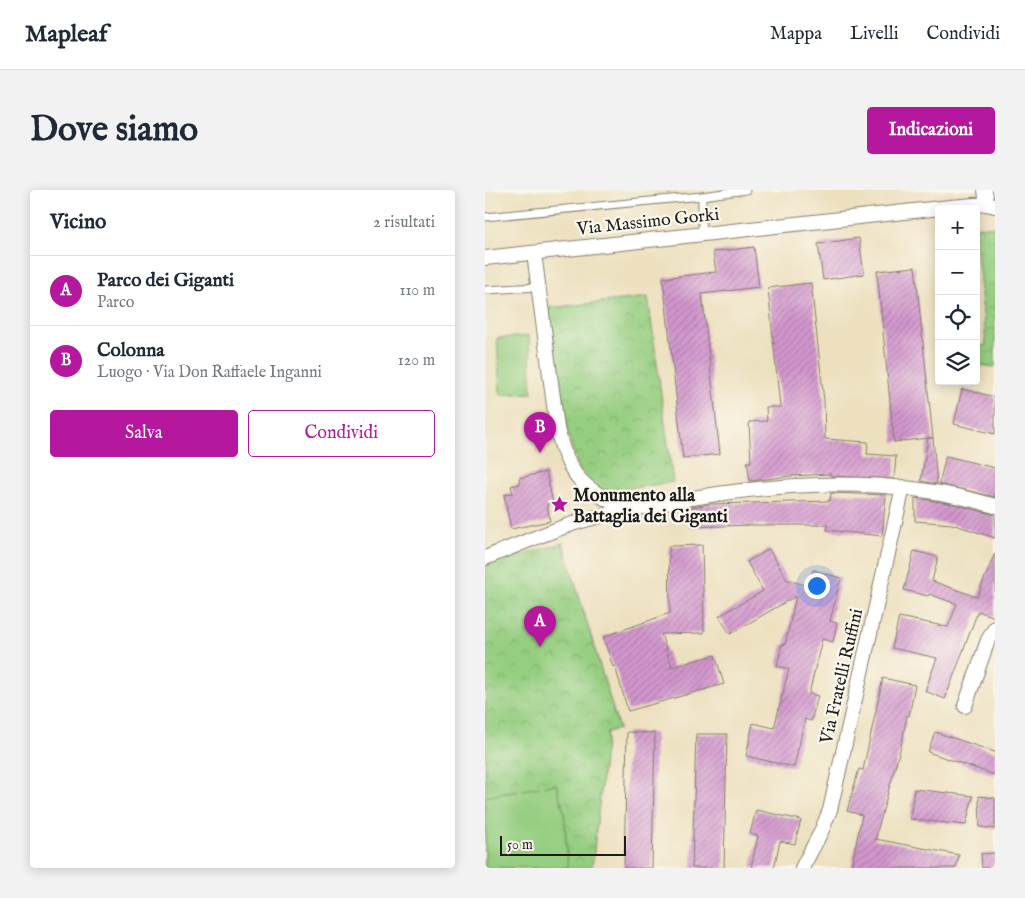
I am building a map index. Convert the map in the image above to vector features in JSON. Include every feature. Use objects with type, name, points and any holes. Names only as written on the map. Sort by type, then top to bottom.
[{"type":"street","points":[[985,190],[991,205]]},
{"type":"street","name":"Via Massimo Gorki","points":[[485,258],[935,210]]},
{"type":"street","points":[[534,253],[557,428],[566,461],[574,474],[592,491],[628,510]]},
{"type":"street","points":[[485,558],[565,526],[628,510],[703,495],[768,487],[826,485],[903,487],[945,493],[995,506]]},
{"type":"street","name":"Via Fratelli Ruffini","points":[[802,868],[830,810],[903,487]]},
{"type":"street","points":[[965,706],[988,640],[995,628]]},
{"type":"lane","points":[[485,217],[746,190]]},
{"type":"lane","points":[[702,196],[702,234]]},
{"type":"lane","points":[[485,290],[538,287]]},
{"type":"green space","points":[[980,226],[995,227],[995,367],[980,365],[980,346],[986,345],[980,283]]},
{"type":"green space","points":[[648,297],[673,482],[618,490],[604,490],[594,485],[579,470],[568,434],[548,308]]},
{"type":"green space","points":[[529,336],[532,393],[500,395],[497,338]]},
{"type":"green space","points":[[563,543],[619,729],[607,732],[592,868],[485,868],[485,566]]},
{"type":"green space","points":[[556,784],[564,812],[568,868],[485,868],[485,797]]},
{"type":"building","points":[[859,238],[864,274],[823,280],[818,244]]},
{"type":"building","points":[[754,247],[759,287],[702,294],[720,454],[683,458],[663,278],[716,272],[713,252]]},
{"type":"building","points":[[915,267],[937,484],[921,481],[928,438],[894,442],[877,271]]},
{"type":"building","points":[[811,283],[824,401],[825,439],[868,442],[867,454],[896,456],[894,479],[831,476],[831,474],[790,476],[750,481],[747,462],[751,462],[749,422],[767,421],[766,407],[780,407],[768,288]]},
{"type":"building","points":[[962,389],[995,397],[995,434],[954,424]]},
{"type":"building","points":[[946,456],[995,468],[995,497],[939,484]]},
{"type":"building","points":[[546,472],[553,503],[547,504],[550,521],[511,529],[504,495],[513,493],[511,486],[520,484],[519,478]]},
{"type":"building","points":[[831,493],[886,495],[882,536],[827,530],[828,525],[692,527],[691,507],[711,504],[830,501]]},
{"type":"building","points":[[915,498],[953,504],[995,515],[995,538],[952,524],[915,521]]},
{"type":"building","points":[[702,545],[704,633],[661,634],[672,667],[715,655],[724,684],[628,711],[615,666],[613,667],[603,637],[670,613],[669,546]]},
{"type":"building","points":[[769,549],[787,580],[809,586],[813,570],[841,578],[830,621],[837,623],[833,642],[822,639],[809,694],[818,696],[811,721],[805,719],[794,767],[746,756],[753,723],[774,728],[789,669],[777,666],[782,644],[785,645],[796,596],[730,634],[719,616],[763,591],[747,562]]},
{"type":"building","points":[[914,551],[938,557],[932,581],[977,597],[995,553],[995,617],[978,611],[945,699],[925,691],[937,658],[892,648],[899,617],[948,627],[957,604],[929,594],[928,596],[904,590]]},
{"type":"building","points":[[883,678],[915,685],[909,716],[907,715],[902,742],[875,839],[959,855],[956,868],[851,868],[862,815],[847,811],[859,769],[863,770]]},
{"type":"building","points":[[627,732],[655,733],[652,868],[624,868]]},
{"type":"building","points":[[935,732],[995,752],[995,775],[928,752]]},
{"type":"building","points":[[696,734],[727,734],[724,868],[692,868]]},
{"type":"building","points":[[914,789],[973,796],[966,825],[910,819]]},
{"type":"building","points":[[979,796],[995,798],[995,829],[980,827]]},
{"type":"building","points":[[756,810],[801,820],[795,844],[780,841],[774,868],[751,868],[758,836],[750,834]]},
{"type":"building","points":[[995,853],[995,868],[982,868],[981,854]]},
{"type":"place","name":"Colonna","points":[[540,453]]},
{"type":"place","name":"Monumento alla Battaglia dei Giganti","points":[[559,505]]},
{"type":"place","name":"Parco dei Giganti","points":[[540,647]]}]
